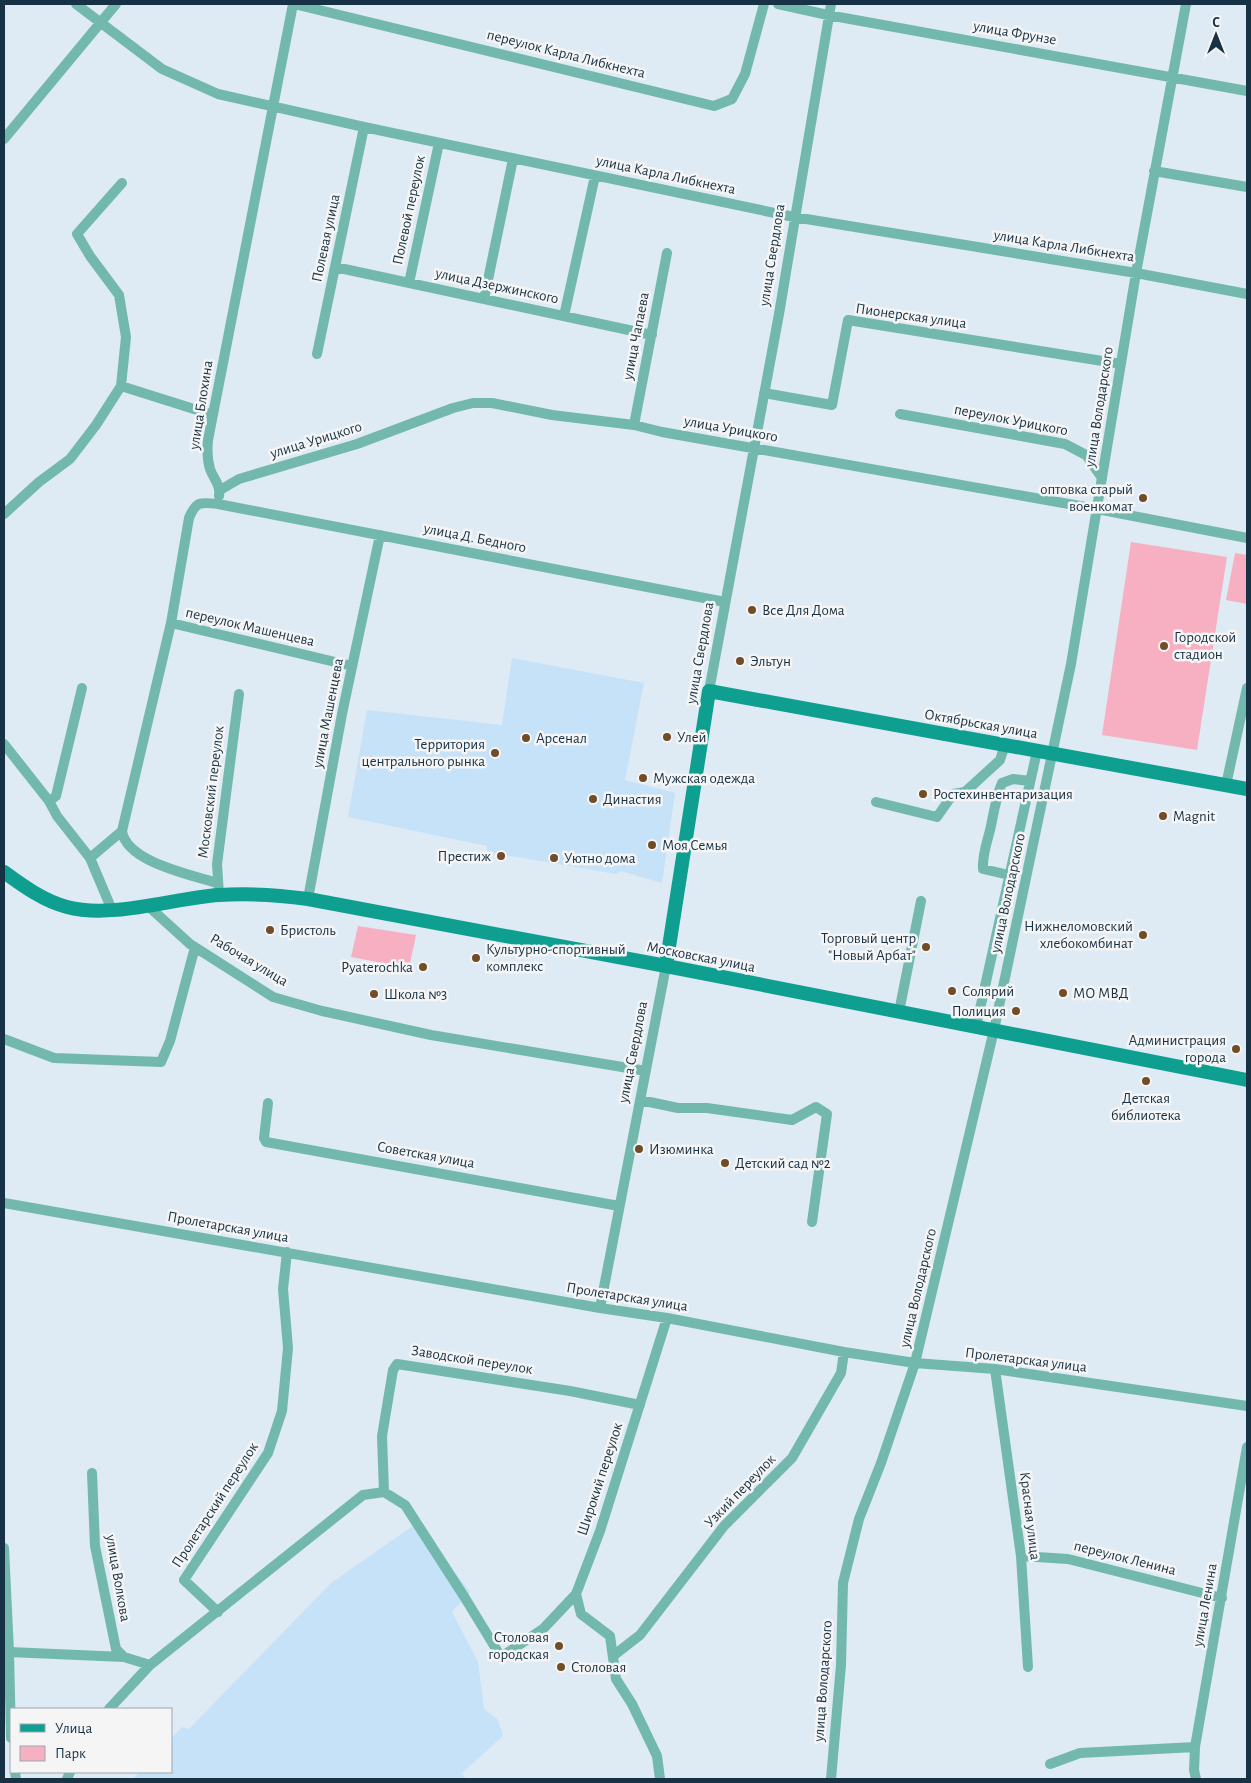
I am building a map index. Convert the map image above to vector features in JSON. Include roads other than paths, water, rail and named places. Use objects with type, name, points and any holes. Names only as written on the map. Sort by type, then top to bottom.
[{"type":"main road","name":"Октябрьская улица","points":[[709,691],[1247,789]]},
{"type":"main road","name":"улица Свердлова","points":[[666,966],[709,691]]},
{"type":"main road","points":[[4,872],[27,889],[67,907],[81,910],[112,910],[147,905]]},
{"type":"main road","name":"Московская улица","points":[[147,905],[218,889],[308,899],[666,966],[1247,1080]]},
{"type":"street","name":"улица Карла Либкнехта","points":[[76,4],[162,69],[218,94],[513,159],[794,217],[1136,273],[1247,294]]},
{"type":"street","points":[[4,139],[116,4]]},
{"type":"street","name":"переулок Карла Либкнехта","points":[[294,4],[714,106],[732,99],[745,74],[764,4]]},
{"type":"street","name":"улица Блохина","points":[[220,490],[210,471],[207,456],[208,440],[294,4]]},
{"type":"street","name":"улица Фрунзе","points":[[778,4],[828,15],[1247,91]]},
{"type":"street","name":"улица Свердлова","points":[[709,691],[764,393],[831,4]]},
{"type":"street","name":"улица Володарского","points":[[831,1779],[841,1665],[842,1583],[859,1520],[915,1363],[994,1030],[1071,664],[1136,273],[1186,4]]},
{"type":"street","name":"Полевая улица","points":[[317,354],[364,127]]},
{"type":"street","name":"Полевой переулок","points":[[409,283],[439,143]]},
{"type":"street","points":[[484,299],[513,159]]},
{"type":"street","points":[[1154,171],[1247,187]]},
{"type":"street","points":[[564,316],[595,176]]},
{"type":"street","points":[[4,514],[39,482],[70,459],[92,432],[121,386],[126,337],[118,295],[76,234],[122,183]]},
{"type":"street","name":"улица Чапаева","points":[[634,425],[668,253]]},
{"type":"street","name":"улица Дзержинского","points":[[335,266],[652,335]]},
{"type":"street","name":"Пионерская улица","points":[[764,393],[832,405],[848,320],[1121,364]]},
{"type":"street","points":[[121,386],[213,415]]},
{"type":"street","name":"улица Урицкого","points":[[220,490],[239,479],[357,444],[453,408],[473,403],[492,403],[552,415],[634,425],[662,432],[1097,509],[1247,538]]},
{"type":"street","name":"переулок Урицкого","points":[[900,414],[1065,444],[1086,455],[1102,478]]},
{"type":"street","points":[[218,889],[155,864],[128,845],[122,836],[122,831],[171,623],[189,518],[193,508],[198,504],[206,502],[218,504],[220,490]]},
{"type":"street","name":"улица Д. Бедного","points":[[218,504],[725,602]]},
{"type":"street","name":"улица Машенцева","points":[[308,899],[352,666],[380,535]]},
{"type":"street","name":"переулок Машенцева","points":[[171,623],[352,666]]},
{"type":"street","points":[[49,800],[56,796],[82,688]]},
{"type":"street","points":[[1226,785],[1247,688]]},
{"type":"street","name":"Московский переулок","points":[[218,889],[217,864],[239,694]]},
{"type":"street","points":[[4,744],[49,800],[58,816],[90,858],[112,910]]},
{"type":"street","points":[[876,802],[937,817],[953,794],[966,792],[1000,760],[1005,745]]},
{"type":"street","points":[[976,1027],[1037,751]]},
{"type":"street","points":[[1009,875],[983,869],[982,858],[996,799],[1002,783],[1013,779],[1030,781]]},
{"type":"street","points":[[90,858],[122,831]]},
{"type":"street","points":[[899,1012],[921,901]]},
{"type":"street","name":"Рабочая улица","points":[[147,905],[195,947],[273,997],[322,1011],[431,1035],[646,1071]]},
{"type":"street","points":[[4,1039],[54,1058],[161,1062],[173,1031],[195,947]]},
{"type":"street","name":"улица Свердлова","points":[[600,1308],[666,966]]},
{"type":"street","points":[[640,1100],[678,1108],[707,1108],[792,1120],[816,1107],[826,1114],[812,1222]]},
{"type":"street","name":"Советская улица","points":[[268,1103],[264,1138],[266,1142],[620,1206]]},
{"type":"street","name":"Пролетарская улица","points":[[4,1203],[600,1308],[667,1318],[844,1352],[915,1363],[995,1369],[1247,1406]]},
{"type":"street","name":"Пролетарский переулок","points":[[218,1612],[184,1580],[268,1453],[282,1411],[288,1348],[283,1289],[287,1252]]},
{"type":"street","name":"Широкий переулок","points":[[576,1594],[600,1532],[667,1318]]},
{"type":"street","name":"Узкий переулок","points":[[613,1656],[640,1635],[724,1526],[792,1458],[841,1373],[844,1352]]},
{"type":"street","name":"Заводской переулок","points":[[384,1492],[382,1436],[393,1370],[397,1364],[570,1391],[640,1405]]},
{"type":"street","name":"Красная улица","points":[[995,1369],[1020,1556],[1028,1667]]},
{"type":"street","name":"улица Ленина","points":[[1195,1774],[1195,1747],[1247,1446]]},
{"type":"street","name":"улица Волкова","points":[[92,1473],[95,1546],[116,1649],[124,1657]]},
{"type":"street","points":[[110,1708],[150,1665],[363,1495],[384,1492],[405,1505],[465,1598],[500,1657],[543,1629],[576,1594]]},
{"type":"street","points":[[4,1548],[10,1652],[11,1708]]},
{"type":"street","name":"переулок Ленина","points":[[1020,1556],[1068,1559],[1222,1598]]},
{"type":"street","points":[[576,1594],[581,1614],[610,1636],[616,1679],[632,1704],[657,1756],[660,1779]]},
{"type":"street","points":[[10,1652],[124,1657],[150,1665]]},
{"type":"street","points":[[1050,1764],[1080,1753],[1195,1747]]},
{"type":"place","name":"оптовка старый военкомат","points":[[1143,498]]},
{"type":"place","name":"Все Для Дома","points":[[752,610]]},
{"type":"place","name":"Городской стадион","points":[[1164,646]]},
{"type":"place","name":"Эльтун","points":[[740,661]]},
{"type":"place","name":"Улей","points":[[667,737]]},
{"type":"place","name":"Арсенал","points":[[526,738]]},
{"type":"place","name":"Территория центрального рынка","points":[[495,753]]},
{"type":"place","name":"Мужская одежда","points":[[643,778]]},
{"type":"place","name":"Ростехинвентаризация","points":[[923,794]]},
{"type":"place","name":"Династия","points":[[593,799]]},
{"type":"place","name":"Magnit","points":[[1163,816]]},
{"type":"place","name":"Моя Семья","points":[[652,845]]},
{"type":"place","name":"Престиж","points":[[501,856]]},
{"type":"place","name":"Уютно дома","points":[[554,858]]},
{"type":"place","name":"Бристоль","points":[[270,930]]},
{"type":"place","name":"Нижнеломовский хлебокомбинат","points":[[1143,935]]},
{"type":"place","name":"Торговый центр \"Новый Арбат\"","points":[[926,947]]},
{"type":"place","name":"Культурно-спортивный комплекс","points":[[476,958]]},
{"type":"place","name":"Pyaterochka","points":[[423,967]]},
{"type":"place","name":"Солярий","points":[[952,991]]},
{"type":"place","name":"МО МВД","points":[[1063,993]]},
{"type":"place","name":"Школа №3","points":[[374,994]]},
{"type":"place","name":"Полиция","points":[[1016,1011]]},
{"type":"place","name":"Администрация города","points":[[1236,1049]]},
{"type":"place","name":"Детская библиотека","points":[[1146,1081]]},
{"type":"place","name":"Изюминка","points":[[639,1149]]},
{"type":"place","name":"Детский сад №2","points":[[725,1163]]},
{"type":"place","name":"Столовая городская","points":[[559,1646]]},
{"type":"place","name":"Столовая","points":[[561,1667]]}]
